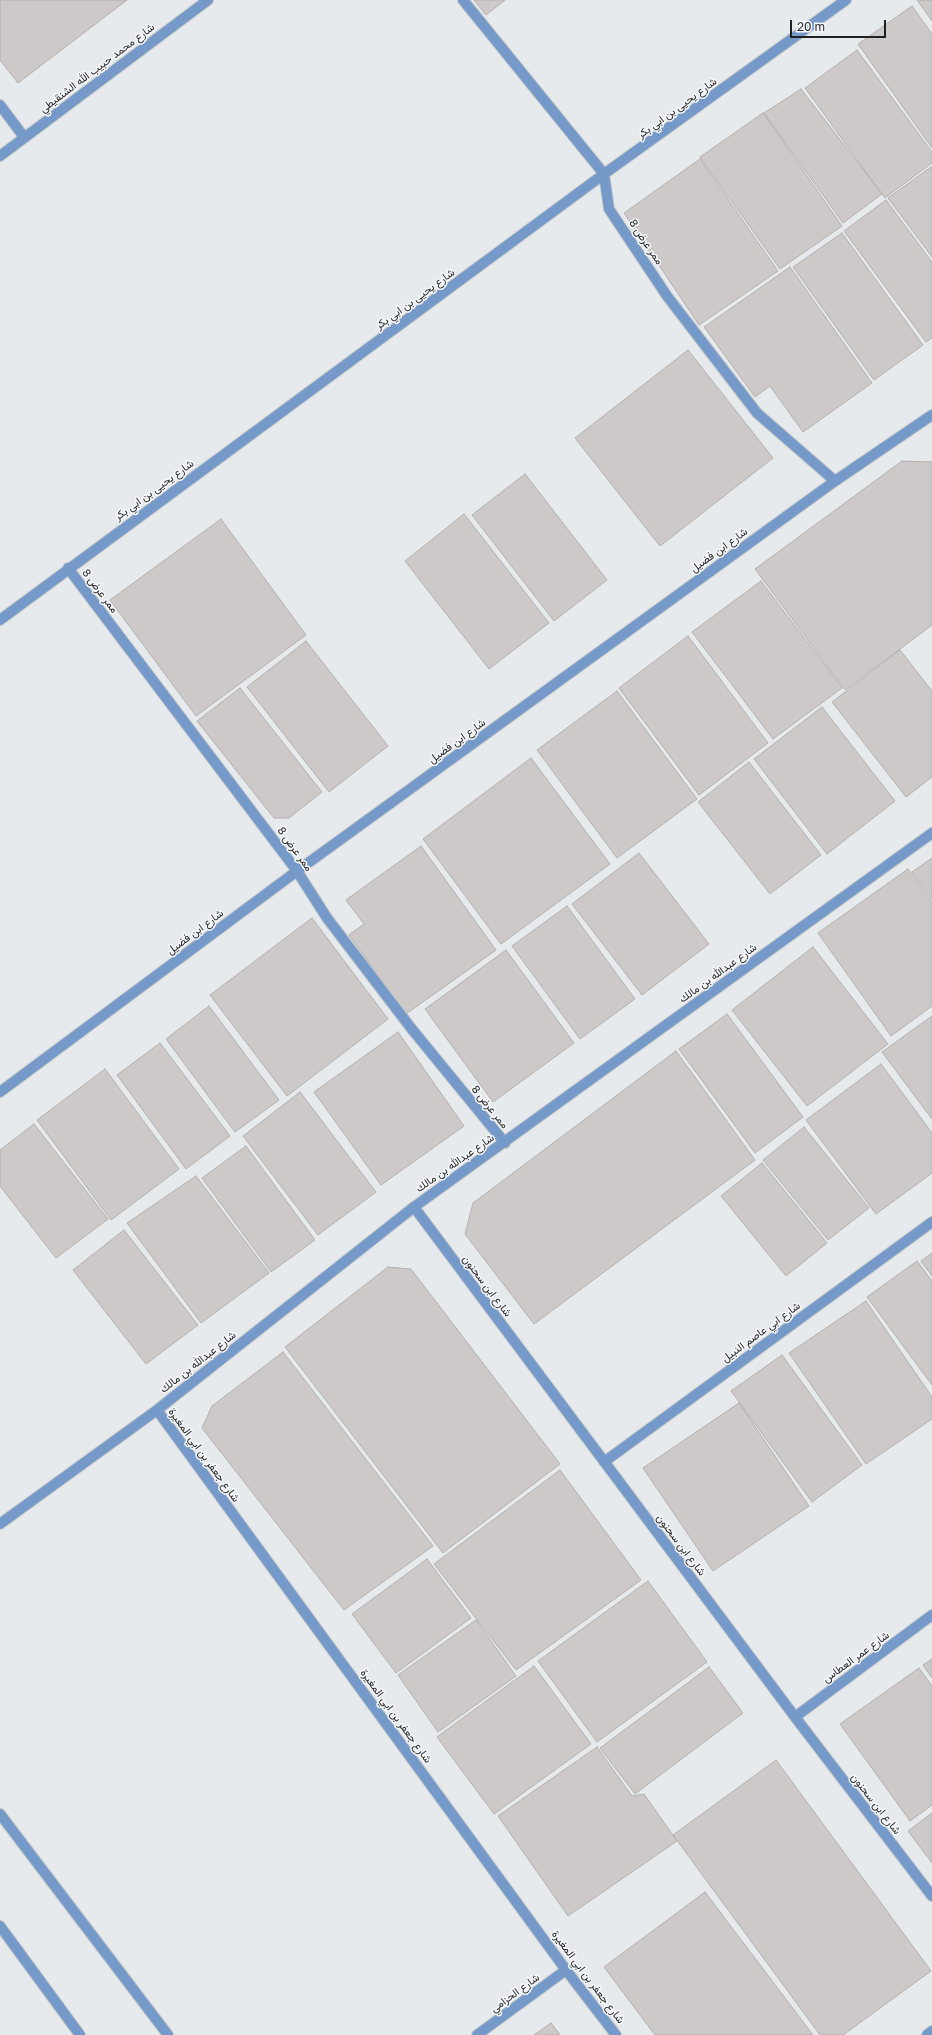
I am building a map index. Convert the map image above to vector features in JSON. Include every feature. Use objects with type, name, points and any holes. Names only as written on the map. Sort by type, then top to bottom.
[{"type":"street","name":"شارع محمد حبيب الله الشنقيطي","points":[[0,156],[208,0]]},
{"type":"street","points":[[463,0],[604,174]]},
{"type":"street","name":"شارع يحيى بن ابي بكر","points":[[0,620],[68,568],[604,174],[846,0]]},
{"type":"street","points":[[0,105],[24,137]]},
{"type":"street","name":"ممر عرض 8","points":[[604,174],[609,209],[667,296],[757,413],[835,481]]},
{"type":"street","name":"شارع ابن فضيل","points":[[0,1092],[297,871],[835,481],[932,415]]},
{"type":"street","name":"ممر عرض 8","points":[[68,568],[297,871],[341,937],[411,1028],[505,1143]]},
{"type":"street","name":"شارع عبدالله بن مالك","points":[[0,1524],[157,1410],[414,1207],[505,1143],[932,832]]},
{"type":"street","name":"شارع ابن سحنون","points":[[414,1207],[795,1717],[932,1896]]},
{"type":"street","name":"شارع ابي عاصم النبيل","points":[[604,1462],[932,1222]]},
{"type":"street","name":"شارع جعفر بن ابي المغيرة","points":[[157,1410],[566,1970],[616,2035]]},
{"type":"street","name":"شارع عمر العطاس","points":[[795,1717],[932,1615]]},
{"type":"street","points":[[0,1814],[168,2035]]},
{"type":"street","points":[[0,1926],[80,2035]]},
{"type":"street","name":"شارع الحزامي","points":[[477,2035],[566,1970]]},
{"type":"street","points":[[927,2035],[932,2031]]},
{"type":"building","points":[[0,0],[127,0],[18,83],[0,60]]},
{"type":"building","points":[[474,0],[505,0],[486,15]]},
{"type":"building","points":[[917,0],[932,0],[932,21]]},
{"type":"building","points":[[912,6],[932,34],[932,148],[858,44]]},
{"type":"building","points":[[857,50],[932,152],[932,163],[885,198],[805,88]]},
{"type":"building","points":[[801,89],[882,194],[843,223],[764,113]]},
{"type":"building","points":[[763,113],[842,226],[780,269],[700,157]]},
{"type":"building","points":[[700,159],[778,271],[699,325],[624,213]]},
{"type":"building","points":[[931,167],[932,169],[932,257],[888,198]]},
{"type":"building","points":[[886,200],[932,262],[932,338],[926,342],[844,231]]},
{"type":"building","points":[[842,233],[923,345],[874,380],[793,267]]},
{"type":"building","points":[[790,267],[872,383],[803,432],[770,386],[755,397],[704,327]]},
{"type":"building","points":[[688,350],[773,458],[660,546],[575,438]]},
{"type":"building","points":[[902,461],[932,462],[932,625],[845,690],[755,569]]},
{"type":"building","points":[[525,474],[607,580],[554,621],[472,515]]},
{"type":"building","points":[[464,514],[549,623],[489,669],[405,561]]},
{"type":"building","points":[[221,519],[306,635],[196,716],[110,600]]},
{"type":"building","points":[[761,581],[842,688],[773,739],[692,632]]},
{"type":"building","points":[[688,636],[768,743],[699,795],[619,688]]},
{"type":"building","points":[[306,641],[388,746],[329,792],[247,687]]},
{"type":"building","points":[[900,650],[932,691],[932,777],[906,797],[832,702]]},
{"type":"building","points":[[240,688],[322,792],[289,818],[274,818],[197,721]]},
{"type":"building","points":[[617,691],[697,799],[617,858],[537,750]]},
{"type":"building","points":[[822,707],[895,801],[827,854],[754,759]]},
{"type":"building","points":[[531,758],[610,864],[501,944],[423,839]]},
{"type":"building","points":[[749,762],[821,855],[770,894],[698,802]]},
{"type":"building","points":[[421,846],[496,950],[406,1014],[349,935],[364,924],[346,900]]},
{"type":"building","points":[[639,853],[709,944],[642,995],[572,904]]},
{"type":"building","points":[[932,858],[932,899],[912,872]]},
{"type":"building","points":[[908,869],[932,902],[932,1006],[891,1036],[818,933]]},
{"type":"building","points":[[567,906],[635,999],[580,1039],[512,946]]},
{"type":"building","points":[[312,918],[388,1019],[287,1096],[210,995]]},
{"type":"building","points":[[813,947],[888,1044],[807,1106],[732,1010]]},
{"type":"building","points":[[506,950],[574,1043],[493,1102],[425,1009]]},
{"type":"building","points":[[209,1006],[279,1100],[235,1132],[166,1039]]},
{"type":"building","points":[[727,1014],[803,1117],[755,1153],[679,1049]]},
{"type":"building","points":[[932,1016],[932,1119],[882,1052]]},
{"type":"building","points":[[398,1032],[464,1126],[381,1185],[314,1092]]},
{"type":"building","points":[[160,1043],[230,1136],[186,1169],[117,1075]]},
{"type":"building","points":[[676,1051],[755,1160],[534,1324],[465,1234],[473,1203]]},
{"type":"building","points":[[881,1064],[932,1133],[932,1173],[876,1214],[806,1120]]},
{"type":"building","points":[[105,1069],[179,1169],[111,1220],[37,1120]]},
{"type":"building","points":[[300,1092],[376,1192],[318,1235],[243,1136]]},
{"type":"building","points":[[34,1124],[108,1219],[56,1258],[0,1186],[0,1150]]},
{"type":"building","points":[[804,1127],[869,1208],[828,1240],[763,1160]]},
{"type":"building","points":[[246,1146],[315,1240],[271,1272],[202,1178]]},
{"type":"building","points":[[762,1163],[827,1243],[786,1276],[721,1196]]},
{"type":"building","points":[[196,1176],[269,1273],[201,1323],[127,1223]]},
{"type":"building","points":[[124,1230],[198,1325],[146,1364],[73,1270]]},
{"type":"building","points":[[932,1253],[932,1276],[921,1261]]},
{"type":"building","points":[[917,1261],[932,1281],[932,1385],[867,1297]]},
{"type":"building","points":[[388,1267],[411,1269],[560,1464],[443,1553],[285,1347]]},
{"type":"building","points":[[866,1301],[932,1397],[932,1419],[866,1464],[789,1353]]},
{"type":"building","points":[[283,1352],[433,1546],[344,1610],[202,1428],[212,1406]]},
{"type":"building","points":[[782,1355],[862,1465],[812,1502],[731,1391]]},
{"type":"building","points":[[739,1403],[809,1506],[713,1571],[643,1468]]},
{"type":"building","points":[[560,1470],[641,1580],[516,1670],[434,1564]]},
{"type":"building","points":[[427,1559],[471,1618],[396,1673],[352,1614]]},
{"type":"building","points":[[648,1581],[707,1662],[597,1742],[538,1661]]},
{"type":"building","points":[[476,1620],[516,1676],[438,1732],[398,1675]]},
{"type":"building","points":[[932,1659],[932,1678],[923,1665]]},
{"type":"building","points":[[534,1666],[591,1744],[494,1814],[437,1737]]},
{"type":"building","points":[[709,1667],[743,1713],[635,1794],[600,1748]]},
{"type":"building","points":[[919,1668],[932,1686],[932,1805],[910,1821],[840,1724]]},
{"type":"building","points":[[597,1747],[632,1796],[644,1794],[677,1841],[568,1916],[498,1816]]},
{"type":"building","points":[[776,1760],[931,1971],[843,2035],[820,2035],[673,1835]]},
{"type":"building","points":[[932,1813],[932,1863],[908,1831]]},
{"type":"building","points":[[705,1892],[813,2035],[655,2035],[604,1967]]},
{"type":"building","points":[[551,2023],[560,2035],[534,2035]]}]
